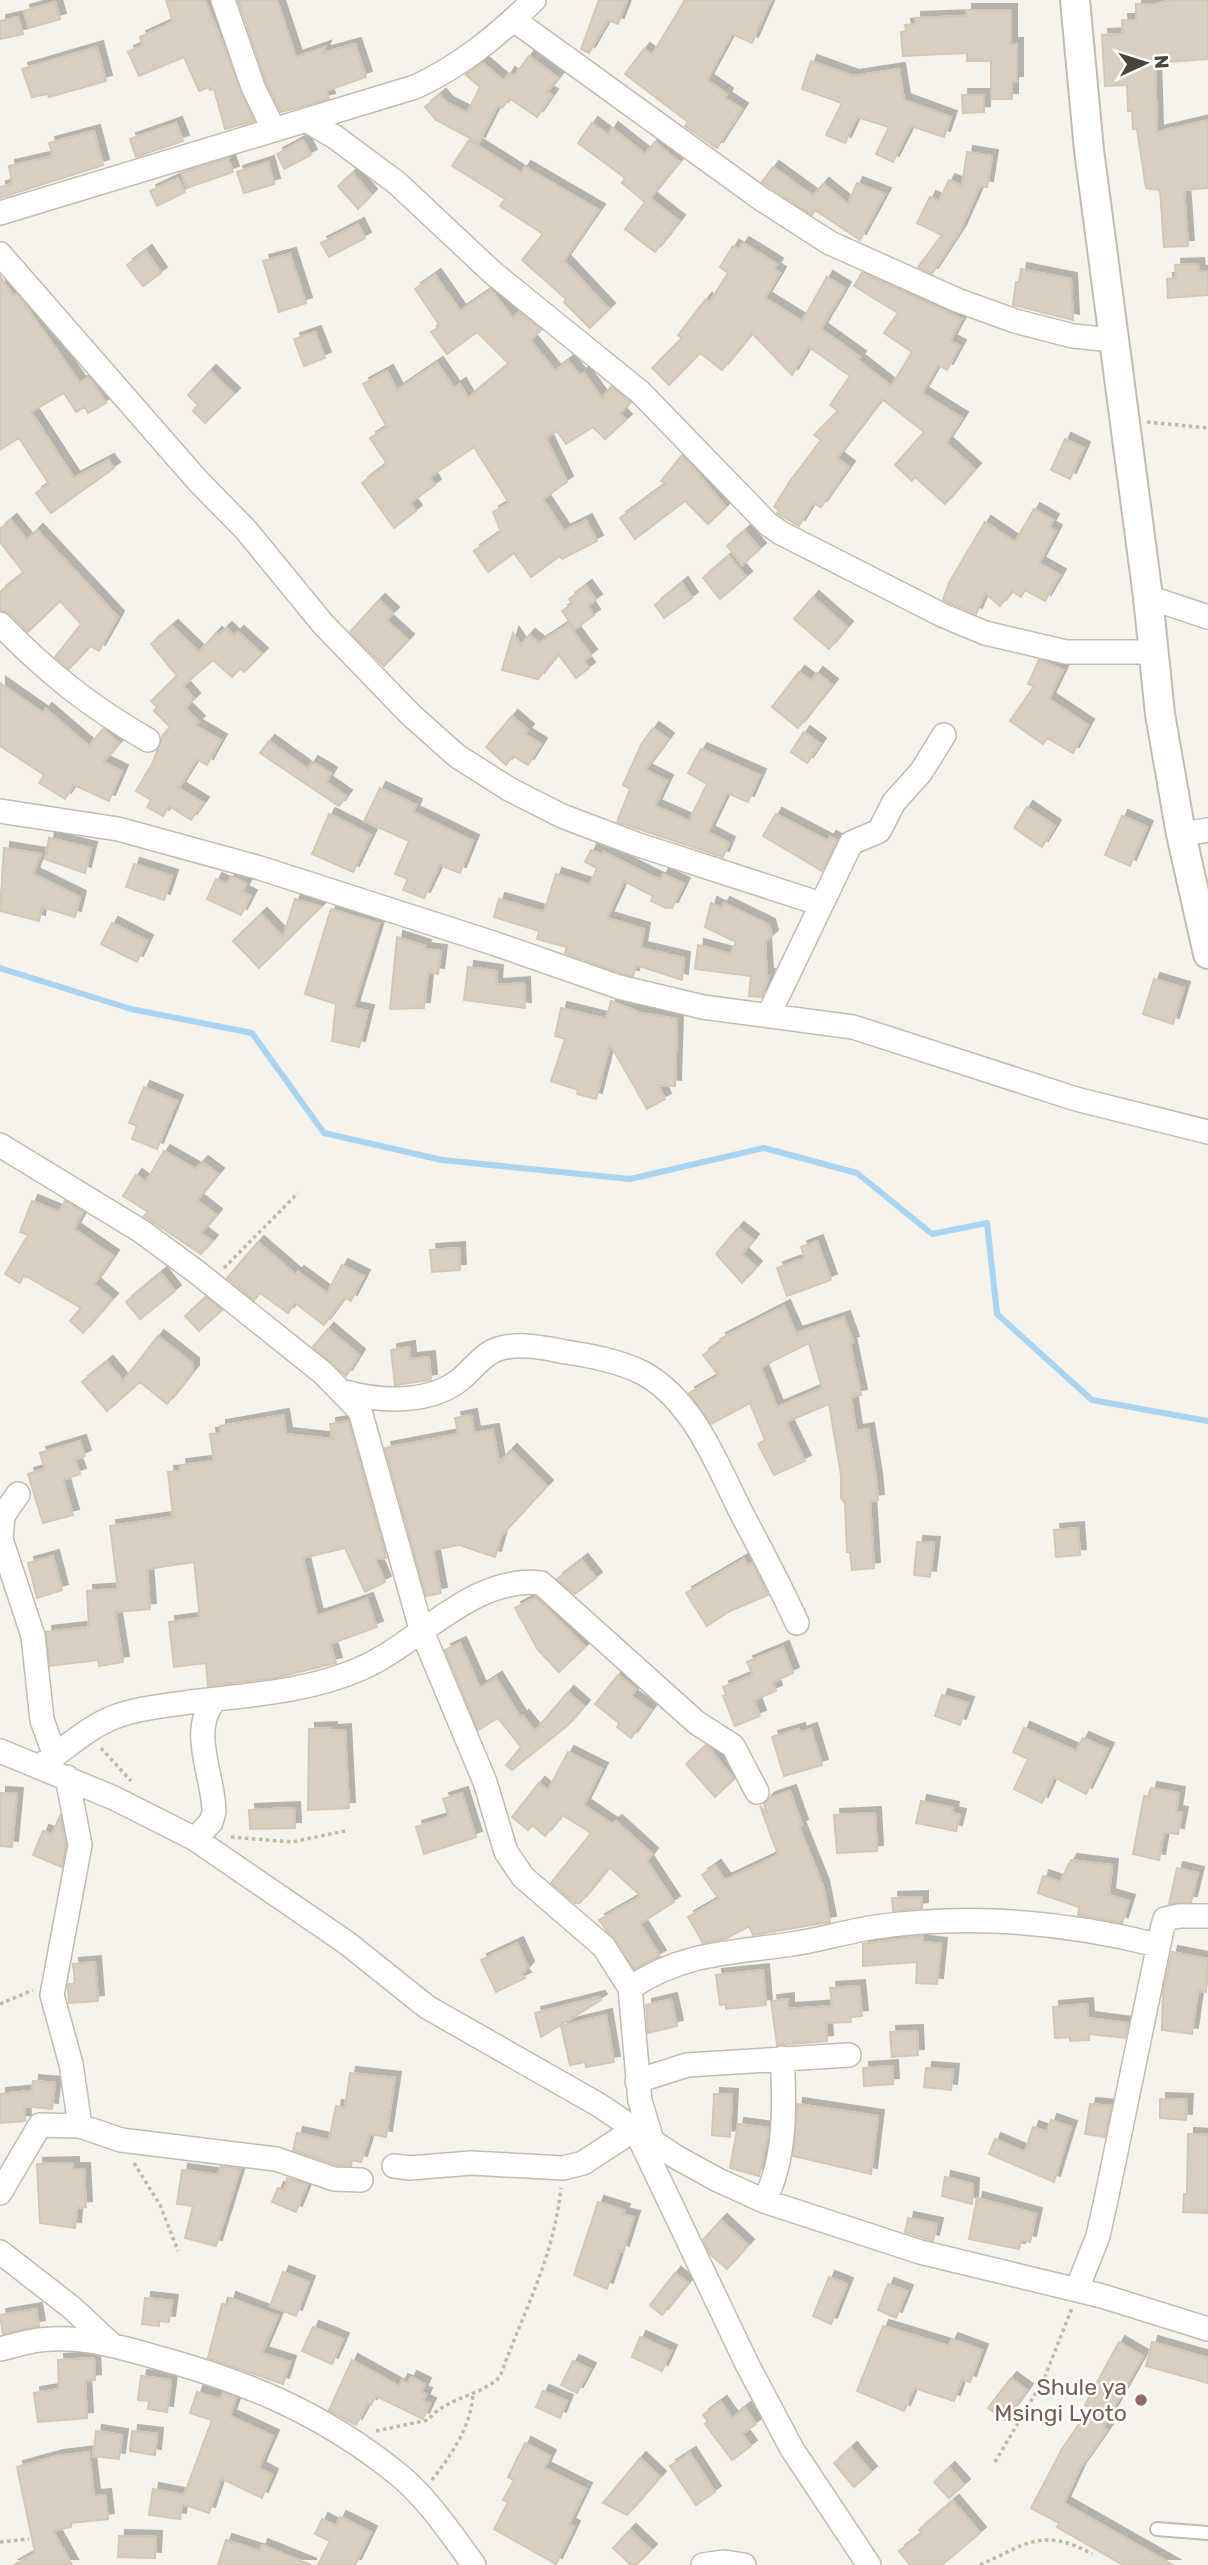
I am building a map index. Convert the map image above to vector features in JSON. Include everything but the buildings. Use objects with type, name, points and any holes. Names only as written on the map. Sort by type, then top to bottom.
[{"type":"street","points":[[223,0],[253,87],[273,128]]},
{"type":"street","points":[[0,213],[273,128],[388,97],[445,73],[513,20],[534,0]]},
{"type":"street","points":[[1075,0],[1089,150],[1148,597],[1160,714],[1194,832],[1208,954]]},
{"type":"street","points":[[513,20],[760,198],[830,243],[957,300],[1004,317],[1073,336],[1113,340]]},
{"type":"street","points":[[306,120],[335,137],[397,183],[493,273],[640,392],[768,524],[781,533],[942,615],[985,633],[1066,652],[1154,652]]},
{"type":"street","points":[[0,254],[198,481],[246,530],[332,634],[411,715],[457,756],[509,789],[562,816],[636,844],[821,904]]},
{"type":"street","points":[[1148,597],[1208,617]]},
{"type":"street","points":[[0,624],[60,683],[148,740]]},
{"type":"street","points":[[769,1014],[852,843],[879,831],[894,802],[921,772],[944,735]]},
{"type":"street","points":[[0,811],[118,830],[260,868],[493,943],[619,987],[703,1007],[853,1027],[1076,1099],[1208,1132]]},
{"type":"street","points":[[1,1148],[141,1231],[211,1282],[345,1392],[360,1411],[367,1429],[395,1544],[421,1629],[473,1751],[512,1864],[523,1877],[604,1947],[630,1988],[643,2135],[748,2366],[792,2449],[869,2565]]},
{"type":"street","points":[[345,1392],[384,1398],[438,1393],[457,1382],[494,1351],[518,1346],[583,1355],[621,1364],[644,1374],[684,1409],[702,1437],[775,1573],[797,1623]]},
{"type":"street","points":[[19,1494],[3,1516],[1,1539],[33,1636],[48,1761]]},
{"type":"street","points":[[48,1761],[99,1724],[126,1713],[321,1682],[361,1669],[450,1611],[523,1581],[541,1583],[698,1723],[733,1746],[757,1791]]},
{"type":"street","points":[[198,1835],[211,1822],[214,1812],[203,1726],[208,1708],[215,1700]]},
{"type":"street","points":[[0,1751],[48,1761],[66,1777],[155,1819],[198,1835],[346,1943],[426,2007],[588,2098],[718,2180],[764,2201],[920,2252],[1077,2290],[1208,2329]]},
{"type":"street","points":[[66,1777],[80,1845],[70,1892],[63,1949],[52,1985],[54,2004],[71,2064],[80,2126]]},
{"type":"street","points":[[1077,2290],[1098,2236],[1157,1945],[1166,1919],[1208,1916]]},
{"type":"street","points":[[630,1988],[664,1969],[696,1957],[797,1943],[888,1926],[972,1922],[1040,1924],[1092,1930],[1157,1945]]},
{"type":"street","points":[[637,2081],[687,2065],[849,2055]]},
{"type":"street","points":[[764,2201],[774,2182],[779,2146],[783,2094],[782,2058]]},
{"type":"street","points":[[0,2193],[40,2125],[80,2126],[121,2140],[276,2159],[334,2179],[361,2180]]},
{"type":"street","points":[[394,2166],[410,2168],[471,2163],[563,2168],[583,2163],[643,2135]]},
{"type":"street","points":[[0,2252],[71,2307],[112,2345]]},
{"type":"street","points":[[0,2349],[51,2339],[112,2345],[206,2371],[306,2411],[400,2476],[420,2495],[474,2565]]},
{"type":"street","points":[[703,2565],[724,2562],[744,2565]]},
{"type":"lane","points":[[1157,2529],[1208,2533]]},
{"type":"path","points":[[1124,422],[1208,428]]},
{"type":"path","points":[[211,1282],[298,1193]]},
{"type":"path","points":[[84,1735],[120,1766],[155,1819]]},
{"type":"path","points":[[198,1835],[292,1842],[345,1831]]},
{"type":"path","points":[[0,2004],[25,1992],[52,1985]]},
{"type":"path","points":[[121,2140],[160,2206],[178,2251]]},
{"type":"path","points":[[346,2437],[417,2425],[428,2420],[436,2410],[486,2388],[500,2376],[546,2266],[557,2222],[563,2168]]},
{"type":"path","points":[[995,2462],[1044,2379],[1060,2344],[1077,2290]]},
{"type":"path","points":[[420,2495],[454,2452],[472,2408],[473,2392]]},
{"type":"path","points":[[0,2542],[29,2539]]},
{"type":"path","points":[[980,2565],[1014,2546],[1040,2539],[1061,2540],[1091,2554]]},
{"type":"waterway","points":[[0,968],[131,1009],[252,1033],[324,1133],[442,1160],[630,1179],[764,1148],[857,1173],[932,1234],[987,1223],[997,1314],[1092,1400],[1208,1421]]},
{"type":"place","name":"Shule ya Msingi Lyoto","points":[[1141,2400]]}]
